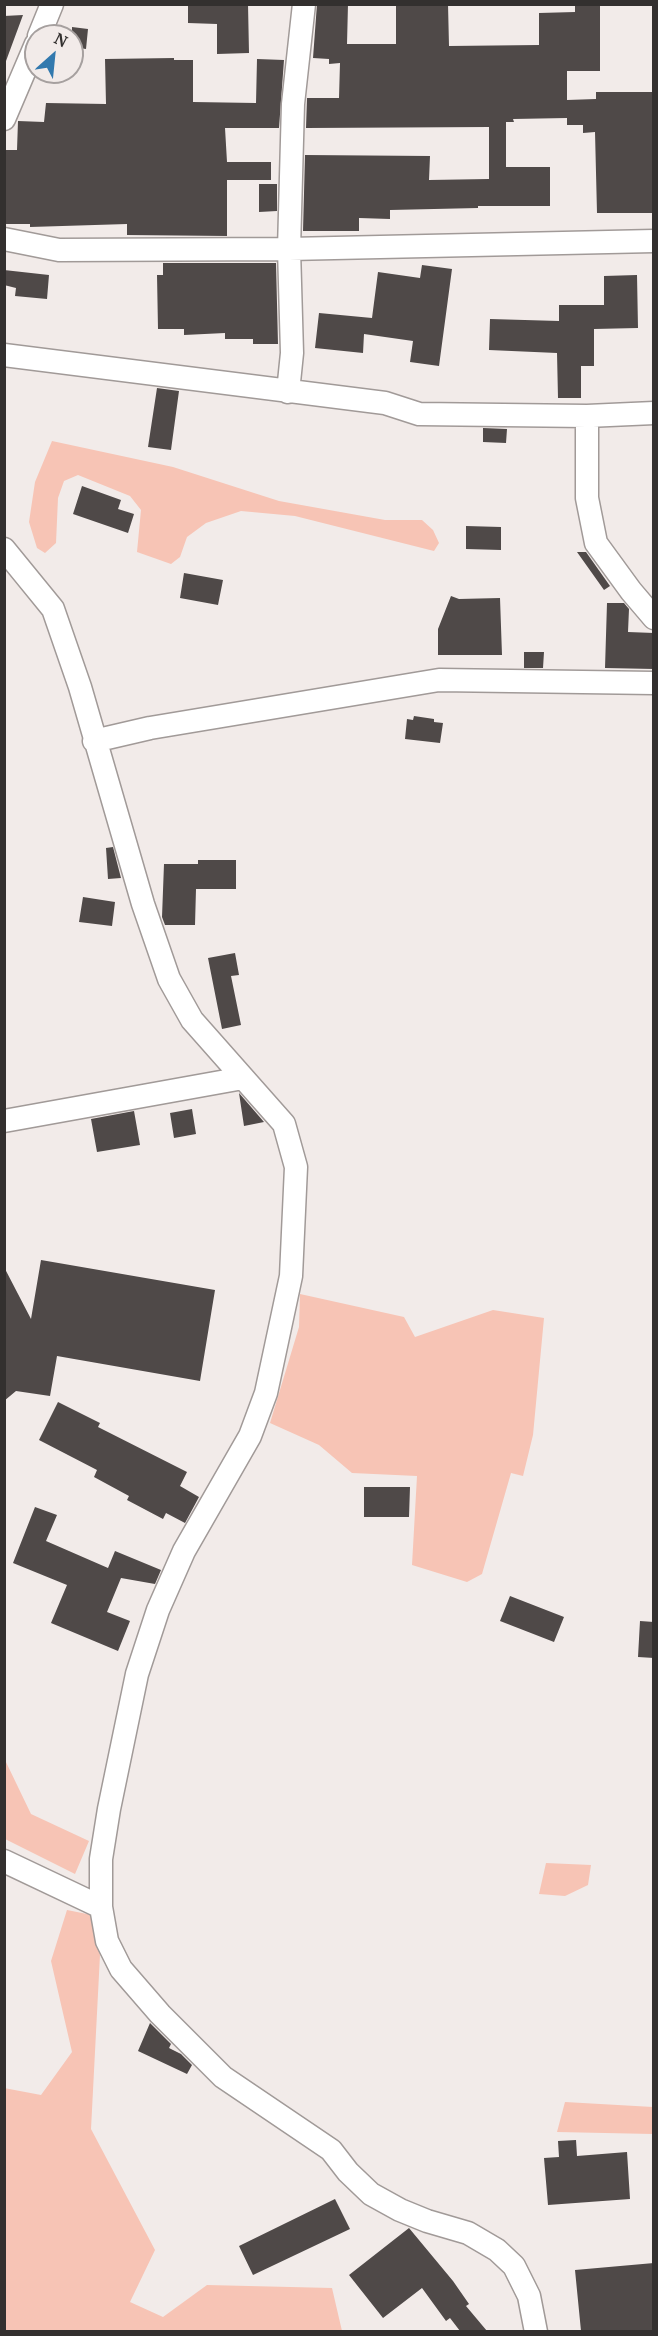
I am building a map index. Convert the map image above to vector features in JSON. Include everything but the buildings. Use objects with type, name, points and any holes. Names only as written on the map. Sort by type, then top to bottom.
[{"type":"street","points":[[44,24],[52,4]]},
{"type":"street","points":[[288,392],[292,353],[290,249],[293,104],[304,4]]},
{"type":"street","points":[[4,119],[24,72]]},
{"type":"street","points":[[4,239],[59,250],[290,249],[654,241]]},
{"type":"street","points":[[4,355],[385,403],[419,414],[587,416],[654,413]]},
{"type":"street","points":[[587,416],[587,498],[596,543],[654,618]]},
{"type":"street","points":[[4,549],[53,609],[80,687],[143,904],[169,979],[192,1020],[284,1124],[296,1167],[291,1276],[266,1393],[254,1426],[184,1551],[158,1610],[137,1674],[101,1859],[101,1907],[107,1941],[122,1970],[160,2014],[223,2077],[331,2150],[348,2172],[371,2194],[400,2210],[468,2233],[497,2250],[513,2266],[529,2296],[536,2331]]},
{"type":"street","points":[[94,741],[150,728],[440,680],[654,683]]},
{"type":"street","points":[[4,1121],[243,1078]]},
{"type":"street","points":[[4,1861],[101,1907]]},
{"type":"shaded area","points":[[52,441],[173,467],[279,501],[385,520],[422,520],[433,530],[439,543],[434,551],[295,516],[241,511],[206,523],[187,537],[180,557],[171,564],[137,552],[141,510],[130,496],[78,475],[64,481],[58,498],[56,543],[45,553],[37,548],[29,522],[35,482]]},
{"type":"shaded area","points":[[300,1294],[404,1317],[415,1337],[493,1310],[544,1318],[533,1435],[523,1476],[511,1473],[482,1574],[467,1582],[412,1565],[417,1476],[352,1473],[319,1445],[270,1423],[299,1327]]},
{"type":"shaded area","points":[[5,1760],[31,1814],[89,1841],[75,1874],[5,1839]]},
{"type":"shaded area","points":[[546,1863],[591,1865],[588,1885],[565,1896],[539,1894]]},
{"type":"shaded area","points":[[67,1910],[92,1915],[100,1955],[91,2129],[155,2250],[130,2302],[163,2317],[207,2285],[332,2288],[342,2331],[5,2331],[4,2088],[41,2095],[72,2052],[51,1961]]},
{"type":"shaded area","points":[[565,2102],[653,2107],[653,2134],[557,2132]]}]
